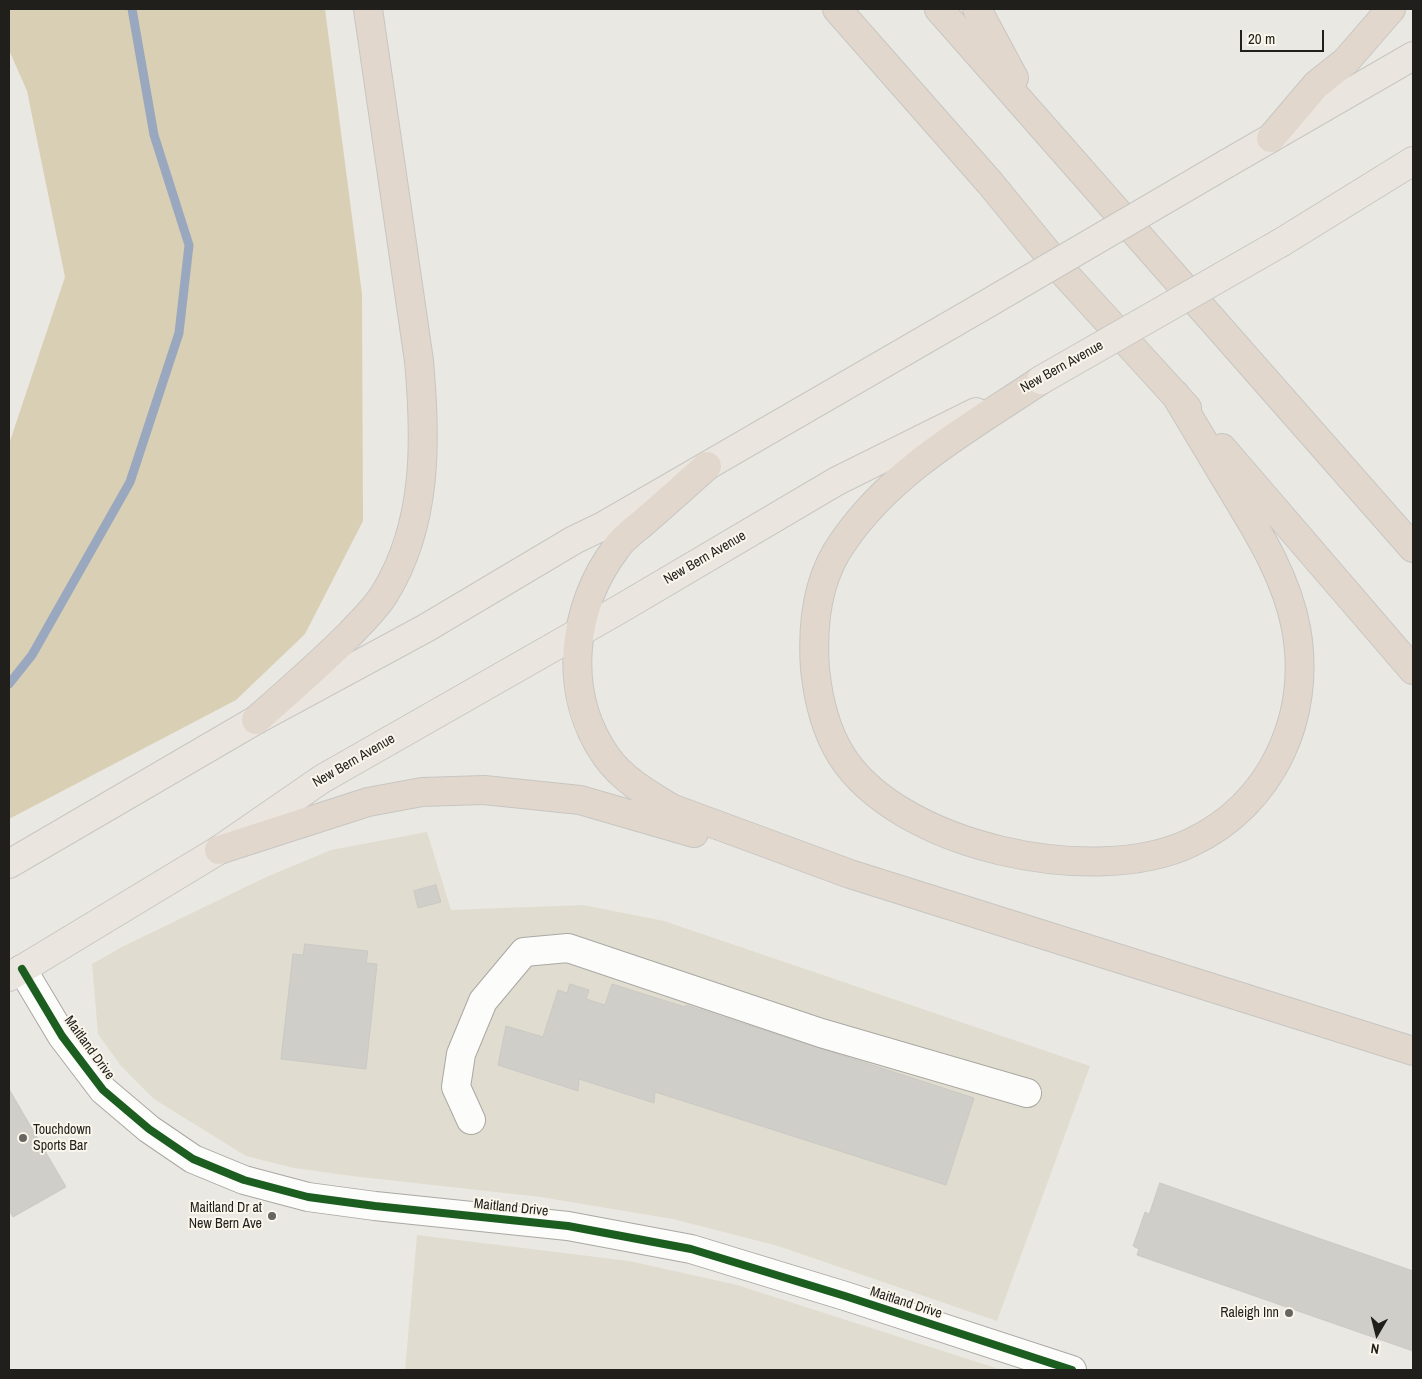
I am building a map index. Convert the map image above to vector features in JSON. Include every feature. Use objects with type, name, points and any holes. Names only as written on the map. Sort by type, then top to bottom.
[{"type":"highway","points":[[256,720],[328,656],[385,594],[400,563],[416,512],[423,468],[424,419],[419,361],[368,9]]},
{"type":"highway","points":[[837,9],[990,183],[1063,272],[1175,394],[1413,670]]},
{"type":"highway","points":[[939,9],[1413,548]]},
{"type":"highway","points":[[978,9],[1035,117]]},
{"type":"highway","points":[[1271,138],[1316,85],[1346,61],[1390,9]]},
{"type":"highway","points":[[1041,380],[929,455],[895,483],[854,525],[839,546],[826,576],[816,608],[813,646],[820,705],[842,756],[857,774],[890,805],[927,826],[964,841],[1014,854],[1062,861],[1114,860],[1152,855],[1189,844],[1213,830],[1258,790],[1290,733],[1297,707],[1300,685],[1300,658],[1296,627],[1287,592],[1262,540],[1175,394]]},
{"type":"highway","points":[[707,466],[618,545],[603,568],[585,607],[578,633],[577,675],[582,705],[595,737],[607,758],[622,774],[647,794],[672,808],[850,874],[1413,1051]]},
{"type":"highway","points":[[219,850],[368,802],[422,792],[484,790],[580,800],[764,854],[850,874]]},
{"type":"main road","points":[[9,864],[256,720],[426,628],[574,540],[603,526],[1413,56]]},
{"type":"main road","name":"New Bern Avenue","points":[[16,973],[219,850],[322,779],[578,633],[836,481],[1041,380],[1282,242],[1413,161]]},
{"type":"street","points":[[471,1120],[456,1087],[461,1054],[483,1001],[524,952],[568,948],[821,1033],[1027,1093]]},
{"type":"street","name":"Maitland Drive","points":[[16,973],[103,1090],[150,1129],[193,1159],[244,1180],[308,1196],[385,1207],[568,1226],[642,1238],[705,1252],[1072,1370]]},
{"type":"shaded area","points":[[9,9],[325,9],[362,294],[363,521],[305,634],[236,700],[9,819],[9,444],[65,277],[27,91],[9,50]]},
{"type":"shaded area","points":[[427,832],[451,910],[583,905],[664,921],[1090,1066],[997,1321],[778,1246],[673,1219],[541,1197],[294,1168],[246,1156],[154,1099],[121,1066],[98,1034],[92,964],[122,947],[264,878],[331,850]]},
{"type":"shaded area","points":[[417,1235],[629,1261],[737,1285],[1002,1370],[405,1370]]},
{"type":"building","points":[[436,885],[441,902],[418,908],[414,891]]},
{"type":"building","points":[[305,944],[368,951],[366,963],[377,964],[366,1069],[281,1059],[293,954],[303,955]]},
{"type":"building","points":[[570,984],[589,990],[586,999],[605,1005],[612,984],[685,1007],[686,1005],[974,1098],[946,1185],[655,1092],[654,1103],[579,1079],[578,1091],[498,1065],[506,1026],[543,1037],[558,990],[567,993]]},
{"type":"building","name":"Touchdown Sports Bar","points":[[9,1089],[66,1187],[13,1217],[9,1210]]},
{"type":"building","points":[[1160,1183],[1413,1271],[1413,1351],[1137,1255],[1139,1249],[1133,1246],[1145,1212],[1149,1214]]},
{"type":"waterway","points":[[9,684],[32,655],[130,482],[179,333],[189,245],[154,135],[132,9]]},
{"type":"cycle path","points":[[22,969],[62,1036],[103,1090],[149,1129],[193,1159],[244,1180],[308,1197],[375,1206],[568,1226],[691,1249],[845,1296],[1072,1370]]},
{"type":"place","name":"Touchdown Sports Bar","points":[[23,1138]]},
{"type":"place","name":"Maitland Dr at New Bern Ave","points":[[272,1216]]},
{"type":"place","name":"Raleigh Inn","points":[[1289,1313]]}]
